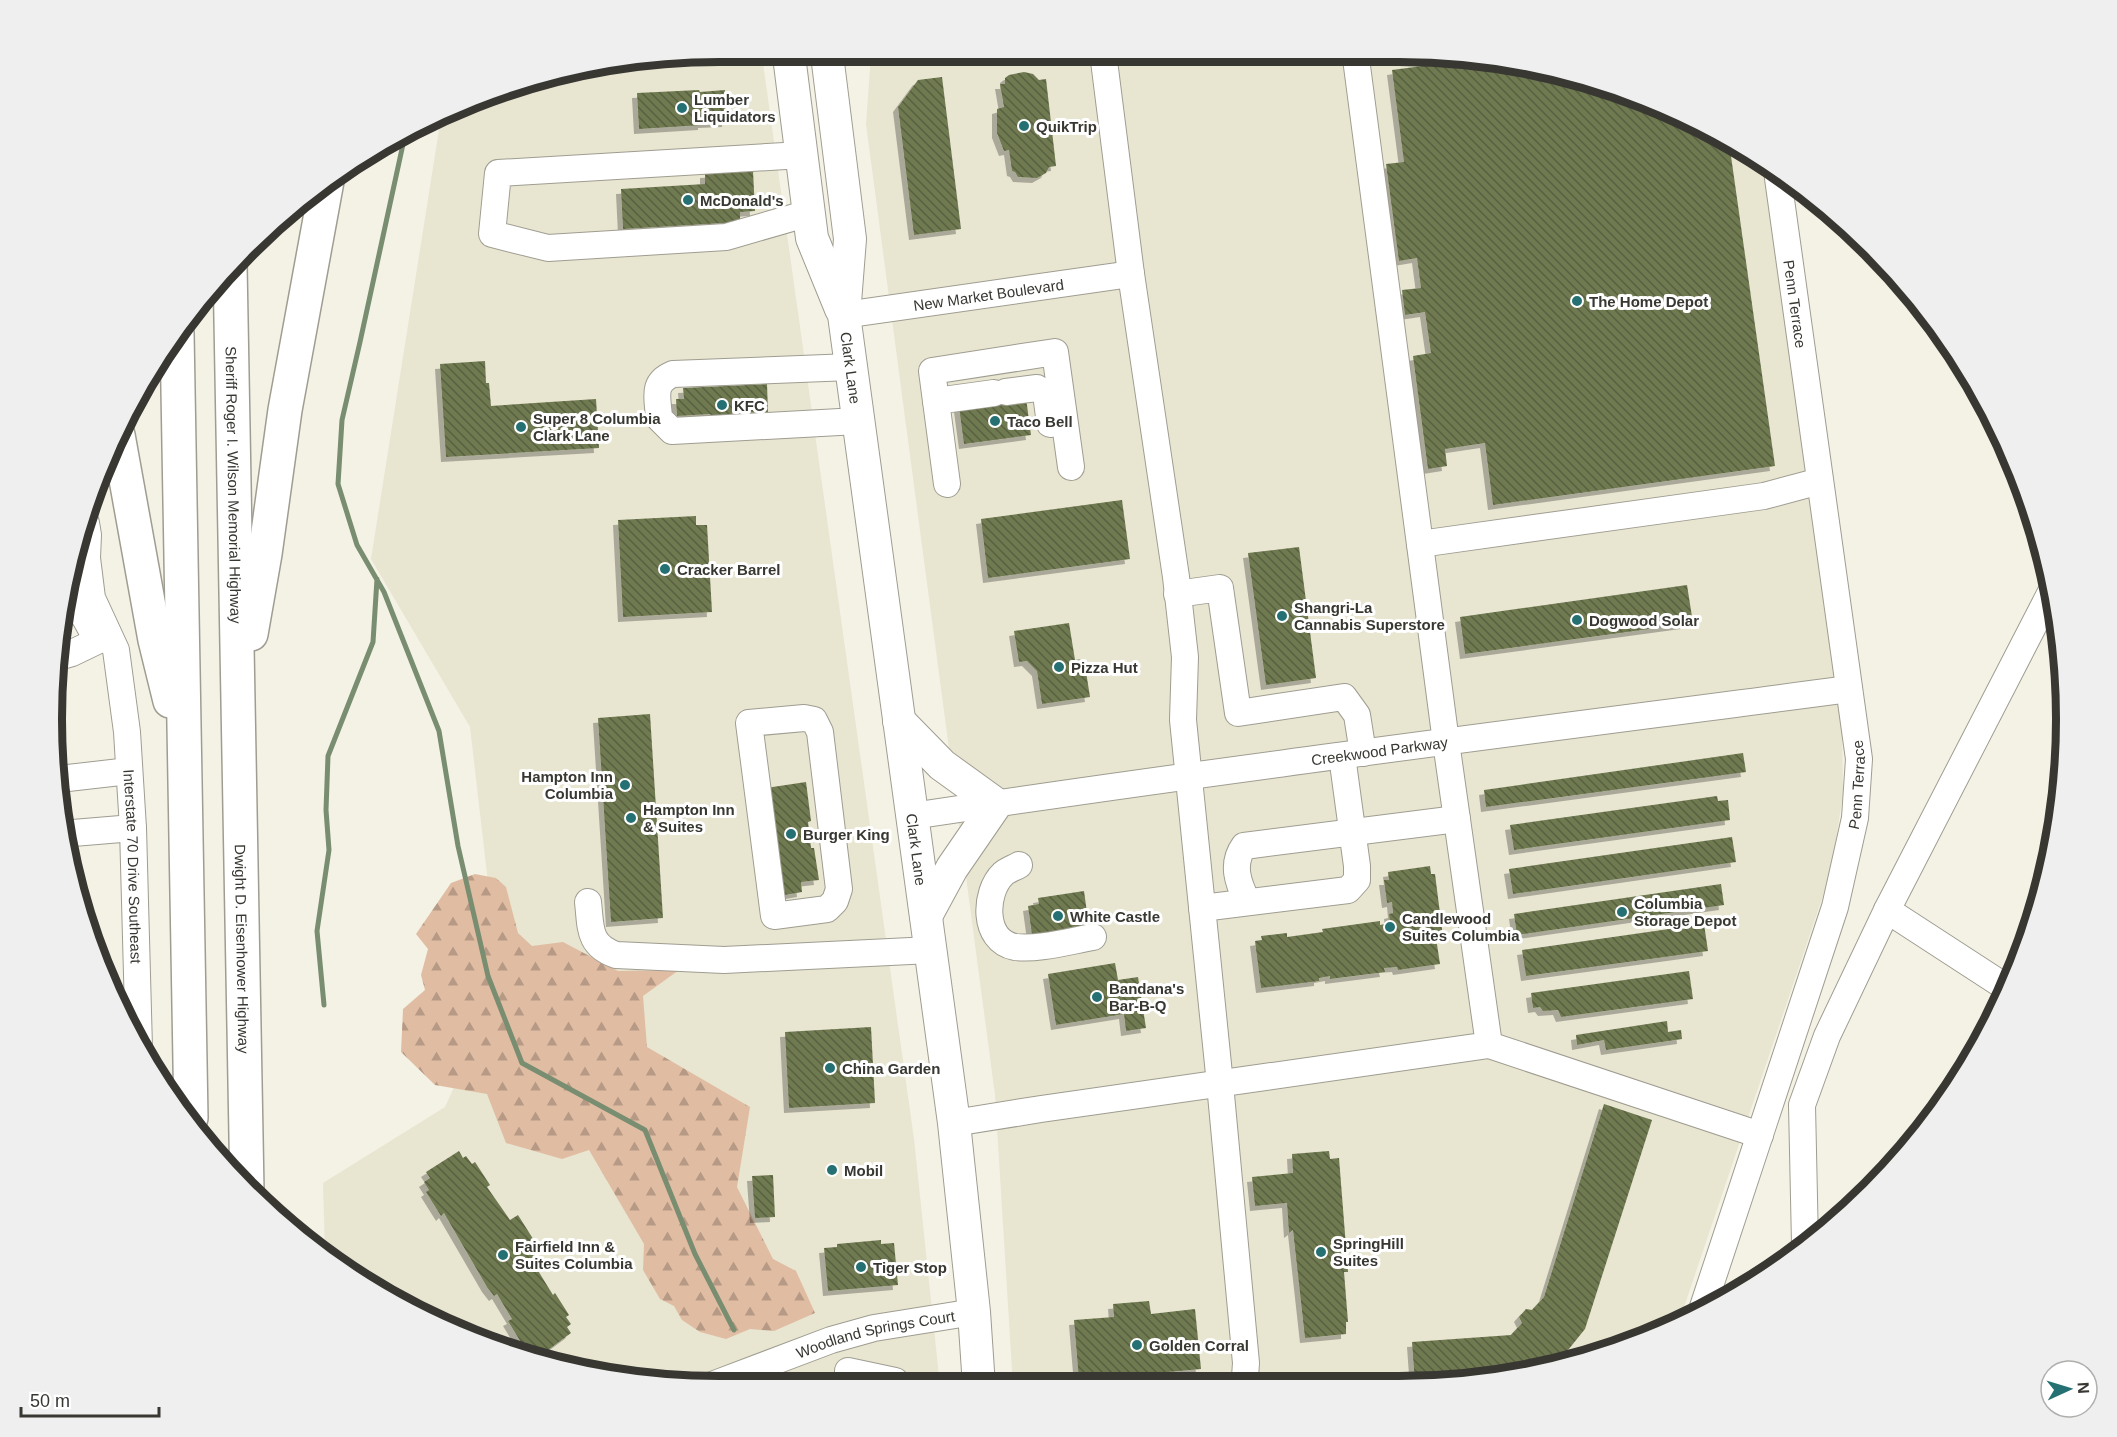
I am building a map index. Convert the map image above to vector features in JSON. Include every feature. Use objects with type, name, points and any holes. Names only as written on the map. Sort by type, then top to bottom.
[{"type":"highway","points":[[238,706],[265,554],[285,410],[325,193]]},
{"type":"highway","name":"Sheriff Roger I. Wilson Memorial Highway","points":[[230,279],[238,706]]},
{"type":"highway","points":[[177,346],[191,1110]]},
{"type":"highway","points":[[120,448],[155,640],[186,765]]},
{"type":"highway","name":"Dwight D. Eisenhower Highway","points":[[238,706],[247,1175]]},
{"type":"main road","name":"Clark Lane","points":[[790,62],[812,238],[843,315]]},
{"type":"main road","name":"Clark Lane","points":[[828,62],[850,239],[843,315],[954,1123],[974,1312],[978,1376]]},
{"type":"main road","points":[[899,721],[942,765],[996,804],[952,868],[926,916]]},
{"type":"street","points":[[1104,62],[1131,274],[1185,657],[1182,720],[1220,1084],[1246,1364],[1245,1376]]},
{"type":"street","points":[[1356,62],[1446,742],[1489,1045]]},
{"type":"street","points":[[802,155],[498,172],[492,234],[548,248],[715,238],[726,237],[809,213]]},
{"type":"street","name":"Penn Terrace","points":[[1714,1294],[1760,1135],[1835,907],[1856,818],[1859,759],[1779,183]]},
{"type":"street","name":"New Market Boulevard","points":[[843,315],[1131,274]]},
{"type":"street","points":[[936,401],[1037,387],[1046,394],[1064,468],[1055,352],[932,371],[947,484]]},
{"type":"street","points":[[850,367],[673,374],[662,379],[658,386],[658,418],[672,431],[858,421]]},
{"type":"street","points":[[1420,544],[1764,496],[1820,481]]},
{"type":"street","name":"Interstate 70 Drive Southeast","points":[[88,535],[87,558],[92,598],[116,650],[123,700],[133,828],[138,1026]]},
{"type":"street","points":[[1177,594],[1220,588],[1238,712],[1344,696],[1357,715],[1352,754],[1352,832],[1357,880],[1348,890],[1202,908]]},
{"type":"street","name":"Interstate 70 Drive Southeast","points":[[72,601],[85,618],[120,684]]},
{"type":"street","points":[[1805,1234],[1802,1105],[1827,1036],[1887,910],[2045,603]]},
{"type":"street","points":[[65,655],[97,641]]},
{"type":"street","name":"Creekwood Parkway","points":[[912,816],[1136,783],[1849,689]]},
{"type":"street","points":[[804,718],[814,720],[820,732],[831,827],[839,889],[835,901],[827,909],[774,916],[749,723],[804,718]]},
{"type":"street","points":[[65,777],[129,771]]},
{"type":"street","points":[[1247,902],[1239,885],[1236,871],[1238,855],[1244,846],[1457,819]]},
{"type":"street","points":[[72,834],[133,828]]},
{"type":"street","points":[[1019,866],[1004,873],[995,884],[990,898],[990,915],[995,934],[1005,943],[1015,947],[1093,937]]},
{"type":"street","points":[[588,902],[591,934],[605,951],[616,955],[724,960],[931,950]]},
{"type":"street","points":[[1887,910],[1999,983]]},
{"type":"street","points":[[954,1123],[1489,1045],[1760,1135]]},
{"type":"street","name":"Woodland Springs Court","points":[[736,1376],[831,1340],[874,1328],[974,1312]]},
{"type":"street","points":[[831,1340],[850,1376]]},
{"type":"shaded area","points":[[763,62],[914,1139],[939,1376],[718,1376],[633,1370],[590,1363],[507,1341],[428,1308],[353,1265],[325,1244],[323,1183],[445,1107],[500,986],[470,727],[371,559],[440,124],[507,96],[590,74],[676,63]]},
{"type":"shaded area","points":[[870,62],[1441,63],[1527,74],[1610,96],[1689,129],[1764,172],[1842,724],[1843,794],[1831,872],[1683,1311],[1610,1341],[1527,1363],[1484,1370],[1398,1376],[1012,1376],[995,1095],[866,124]]},
{"type":"green space","points":[[475,874],[496,878],[506,887],[518,933],[532,946],[563,942],[618,971],[679,970],[643,996],[647,1047],[750,1107],[737,1187],[773,1259],[796,1271],[815,1313],[774,1331],[750,1329],[726,1339],[700,1332],[682,1320],[674,1306],[660,1299],[643,1270],[644,1244],[589,1150],[562,1159],[506,1143],[487,1094],[435,1085],[401,1052],[403,1009],[425,990],[421,975],[428,949],[416,934],[451,883]]},
{"type":"building","name":"The Home Depot","points":[[1443,63],[1527,74],[1569,84],[1610,96],[1650,112],[1689,129],[1730,152],[1775,466],[1493,505],[1485,443],[1445,449],[1447,466],[1428,469],[1413,356],[1431,353],[1425,312],[1405,315],[1402,290],[1421,288],[1417,258],[1399,261],[1386,164],[1404,162],[1392,70]]},
{"type":"building","name":"QuikTrip","points":[[1024,72],[1033,74],[1039,80],[1046,79],[1056,166],[1049,167],[1046,173],[1037,178],[1018,177],[1012,171],[1009,150],[1004,151],[997,133],[997,109],[1004,107],[1000,84],[1005,84],[1005,78],[1009,75]]},
{"type":"building","points":[[942,77],[961,229],[914,235],[898,107],[918,80]]},
{"type":"building","name":"Lumber Liquidators","points":[[699,90],[700,92],[725,90],[727,122],[639,129],[637,93]]},
{"type":"building","name":"McDonald's","points":[[753,171],[755,211],[740,212],[740,222],[623,229],[621,189],[705,184],[705,173]]},
{"type":"building","name":"Super 8 Columbia Clark Lane","points":[[485,361],[486,383],[489,383],[491,406],[596,399],[599,448],[446,457],[440,364]]},
{"type":"building","name":"KFC","points":[[767,384],[768,412],[732,413],[732,416],[712,417],[710,414],[677,416],[676,399],[684,399],[683,388]]},
{"type":"building","name":"Taco Bell","points":[[1026,398],[1031,435],[964,444],[959,407]]},
{"type":"building","points":[[1122,500],[1130,559],[988,578],[981,519]]},
{"type":"building","name":"Cracker Barrel","points":[[696,516],[696,525],[707,525],[712,612],[623,617],[618,520]]},
{"type":"building","name":"Shangri-La Cannabis Superstore","points":[[1299,547],[1316,678],[1266,685],[1248,553]]},
{"type":"building","name":"Dogwood Solar","points":[[1687,585],[1693,623],[1465,654],[1460,617]]},
{"type":"building","name":"Pizza Hut","points":[[1069,623],[1075,660],[1084,659],[1090,697],[1042,704],[1037,671],[1027,661],[1019,662],[1014,631]]},
{"type":"building","name":"Hampton Inn & Suites","points":[[650,714],[663,918],[611,922],[598,718]]},
{"type":"building","points":[[1743,753],[1746,772],[1486,807],[1484,790]]},
{"type":"building","name":"Burger King","points":[[806,782],[811,821],[808,822],[811,848],[814,848],[819,880],[801,882],[802,892],[785,895],[766,788]]},
{"type":"building","points":[[1717,796],[1718,801],[1728,800],[1730,820],[1514,850],[1510,825]]},
{"type":"building","points":[[1732,837],[1736,862],[1513,894],[1509,869]]},
{"type":"building","name":"Candlewood Suites Columbia","points":[[1430,866],[1431,874],[1435,874],[1443,937],[1436,938],[1440,964],[1398,970],[1397,967],[1384,968],[1385,972],[1330,979],[1330,976],[1319,978],[1319,981],[1261,988],[1255,941],[1262,940],[1261,936],[1287,933],[1287,937],[1323,932],[1322,929],[1380,921],[1380,925],[1390,923],[1389,914],[1393,913],[1392,902],[1387,903],[1384,880],[1389,880],[1388,872]]},
{"type":"building","points":[[1721,884],[1724,905],[1517,935],[1514,914]]},
{"type":"building","name":"White Castle","points":[[1084,891],[1089,927],[1032,935],[1028,906],[1039,904],[1038,898]]},
{"type":"building","points":[[1704,924],[1708,951],[1526,976],[1522,950]]},
{"type":"building","name":"Bandana's Bar-B-Q","points":[[1115,963],[1118,980],[1138,977],[1146,1028],[1126,1031],[1124,1014],[1056,1025],[1048,974]]},
{"type":"building","points":[[1689,971],[1693,999],[1561,1017],[1558,1010],[1543,1011],[1540,1007],[1533,1008],[1531,993]]},
{"type":"building","points":[[1667,1021],[1668,1032],[1681,1030],[1682,1039],[1606,1050],[1604,1040],[1577,1045],[1576,1035]]},
{"type":"building","name":"China Garden","points":[[871,1027],[875,1103],[789,1108],[785,1032]]},
{"type":"building","points":[[1604,1104],[1652,1120],[1585,1329],[1565,1354],[1484,1370],[1414,1375],[1412,1342],[1511,1335],[1522,1323],[1519,1317],[1526,1309],[1532,1310],[1544,1297]]},
{"type":"building","name":"Fairfield Inn & Suites Columbia","points":[[459,1151],[463,1158],[466,1156],[472,1164],[475,1162],[490,1185],[487,1187],[510,1220],[518,1215],[542,1253],[533,1258],[553,1295],[555,1293],[569,1315],[566,1317],[571,1324],[567,1327],[571,1333],[545,1352],[534,1347],[528,1347],[525,1342],[522,1344],[508,1321],[512,1319],[497,1294],[494,1296],[487,1287],[444,1213],[441,1216],[426,1192],[429,1190],[424,1182],[430,1178],[426,1172]]},
{"type":"building","name":"SpringHill Suites","points":[[1329,1151],[1330,1159],[1339,1158],[1348,1272],[1344,1272],[1348,1322],[1346,1322],[1346,1334],[1305,1338],[1293,1230],[1289,1233],[1287,1203],[1255,1206],[1252,1177],[1293,1173],[1292,1154]]},
{"type":"building","points":[[773,1175],[775,1217],[755,1218],[752,1176]]},
{"type":"building","name":"Tiger Stop","points":[[881,1240],[881,1244],[894,1243],[898,1285],[828,1291],[824,1248],[837,1247],[837,1244]]},
{"type":"building","name":"Golden Corral","points":[[1149,1301],[1151,1314],[1195,1309],[1201,1369],[1123,1376],[1079,1376],[1074,1320],[1114,1317],[1113,1304]]},
{"type":"waterway","points":[[403,143],[342,420],[338,484],[357,545],[384,592],[439,731],[458,846],[488,976],[522,1063],[645,1130],[695,1254],[734,1330]]},
{"type":"waterway","points":[[324,1005],[317,931],[329,850],[326,810],[328,756],[373,642],[377,579]]},
{"type":"place","name":"Lumber Liquidators","points":[[682,108]]},
{"type":"place","name":"QuikTrip","points":[[1024,126]]},
{"type":"place","name":"McDonald's","points":[[688,200]]},
{"type":"place","name":"The Home Depot","points":[[1577,301]]},
{"type":"place","name":"KFC","points":[[722,405]]},
{"type":"place","name":"Taco Bell","points":[[995,421]]},
{"type":"place","name":"Super 8 Columbia Clark Lane","points":[[521,427]]},
{"type":"place","name":"Cracker Barrel","points":[[665,569]]},
{"type":"place","name":"Shangri-La Cannabis Superstore","points":[[1282,616]]},
{"type":"place","name":"Dogwood Solar","points":[[1577,620]]},
{"type":"place","name":"Pizza Hut","points":[[1059,667]]},
{"type":"place","name":"Hampton Inn Columbia","points":[[625,785]]},
{"type":"place","name":"Hampton Inn & Suites","points":[[631,818]]},
{"type":"place","name":"Burger King","points":[[791,834]]},
{"type":"place","name":"Columbia Storage Depot","points":[[1622,912]]},
{"type":"place","name":"White Castle","points":[[1058,916]]},
{"type":"place","name":"Candlewood Suites Columbia","points":[[1390,927]]},
{"type":"place","name":"Bandana's Bar-B-Q","points":[[1097,997]]},
{"type":"place","name":"China Garden","points":[[830,1068]]},
{"type":"place","name":"Mobil","points":[[832,1170]]},
{"type":"place","name":"SpringHill Suites","points":[[1321,1252]]},
{"type":"place","name":"Fairfield Inn & Suites Columbia","points":[[503,1255]]},
{"type":"place","name":"Tiger Stop","points":[[861,1267]]},
{"type":"place","name":"Golden Corral","points":[[1137,1345]]}]
